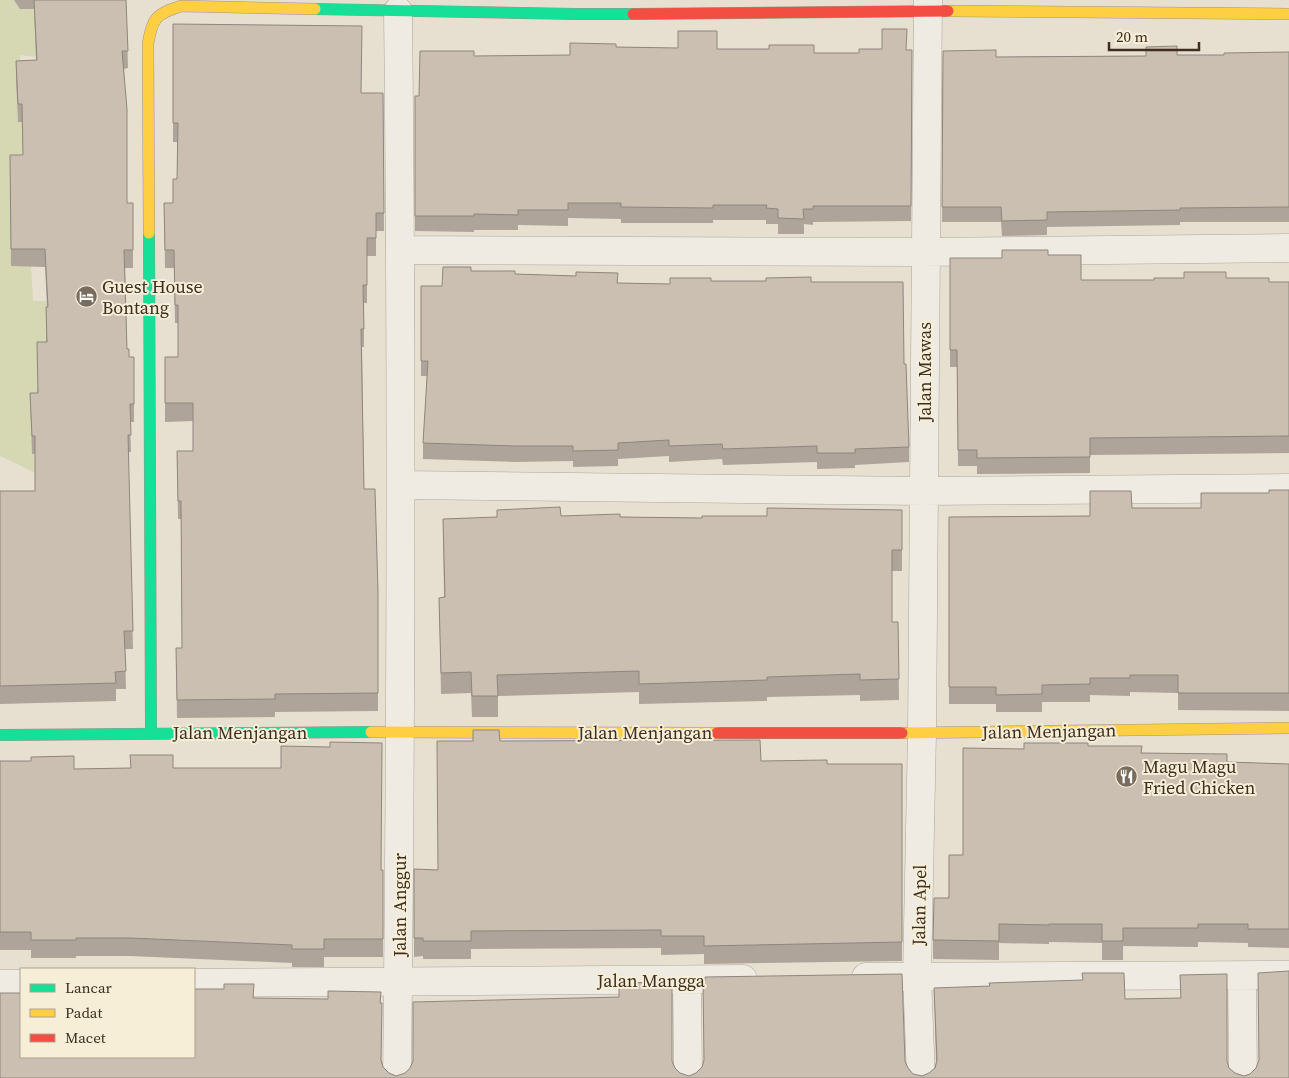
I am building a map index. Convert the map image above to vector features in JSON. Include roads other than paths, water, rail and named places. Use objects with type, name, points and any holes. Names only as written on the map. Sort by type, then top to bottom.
[{"type":"street","points":[[151,733],[148,44],[156,6],[576,14],[928,5],[1289,14]]},
{"type":"street","name":"Jalan Mawas","points":[[922,733],[928,5]]},
{"type":"street","name":"Jalan Anggur","points":[[397,1078],[401,485],[398,11]]},
{"type":"street","points":[[401,250],[925,252],[1289,248]]},
{"type":"street","points":[[401,485],[923,491],[1289,488]]},
{"type":"street","name":"Jalan Menjangan","points":[[0,735],[399,732],[922,733],[1289,728]]},
{"type":"street","name":"Jalan Apel","points":[[921,1078],[918,976],[922,733]]},
{"type":"street","points":[[841,977],[1289,975]]},
{"type":"street","points":[[1242,976],[1243,1078]]},
{"type":"street","name":"Jalan Mangga","points":[[195,982],[764,978]]},
{"type":"street","points":[[687,980],[688,1078]]},
{"type":"street","points":[[0,984],[20,984]]},
{"type":"place","name":"Guest House Bontang","points":[[86,296]]},
{"type":"place","name":"Magu Magu Fried Chicken","points":[[1127,776]]}]
